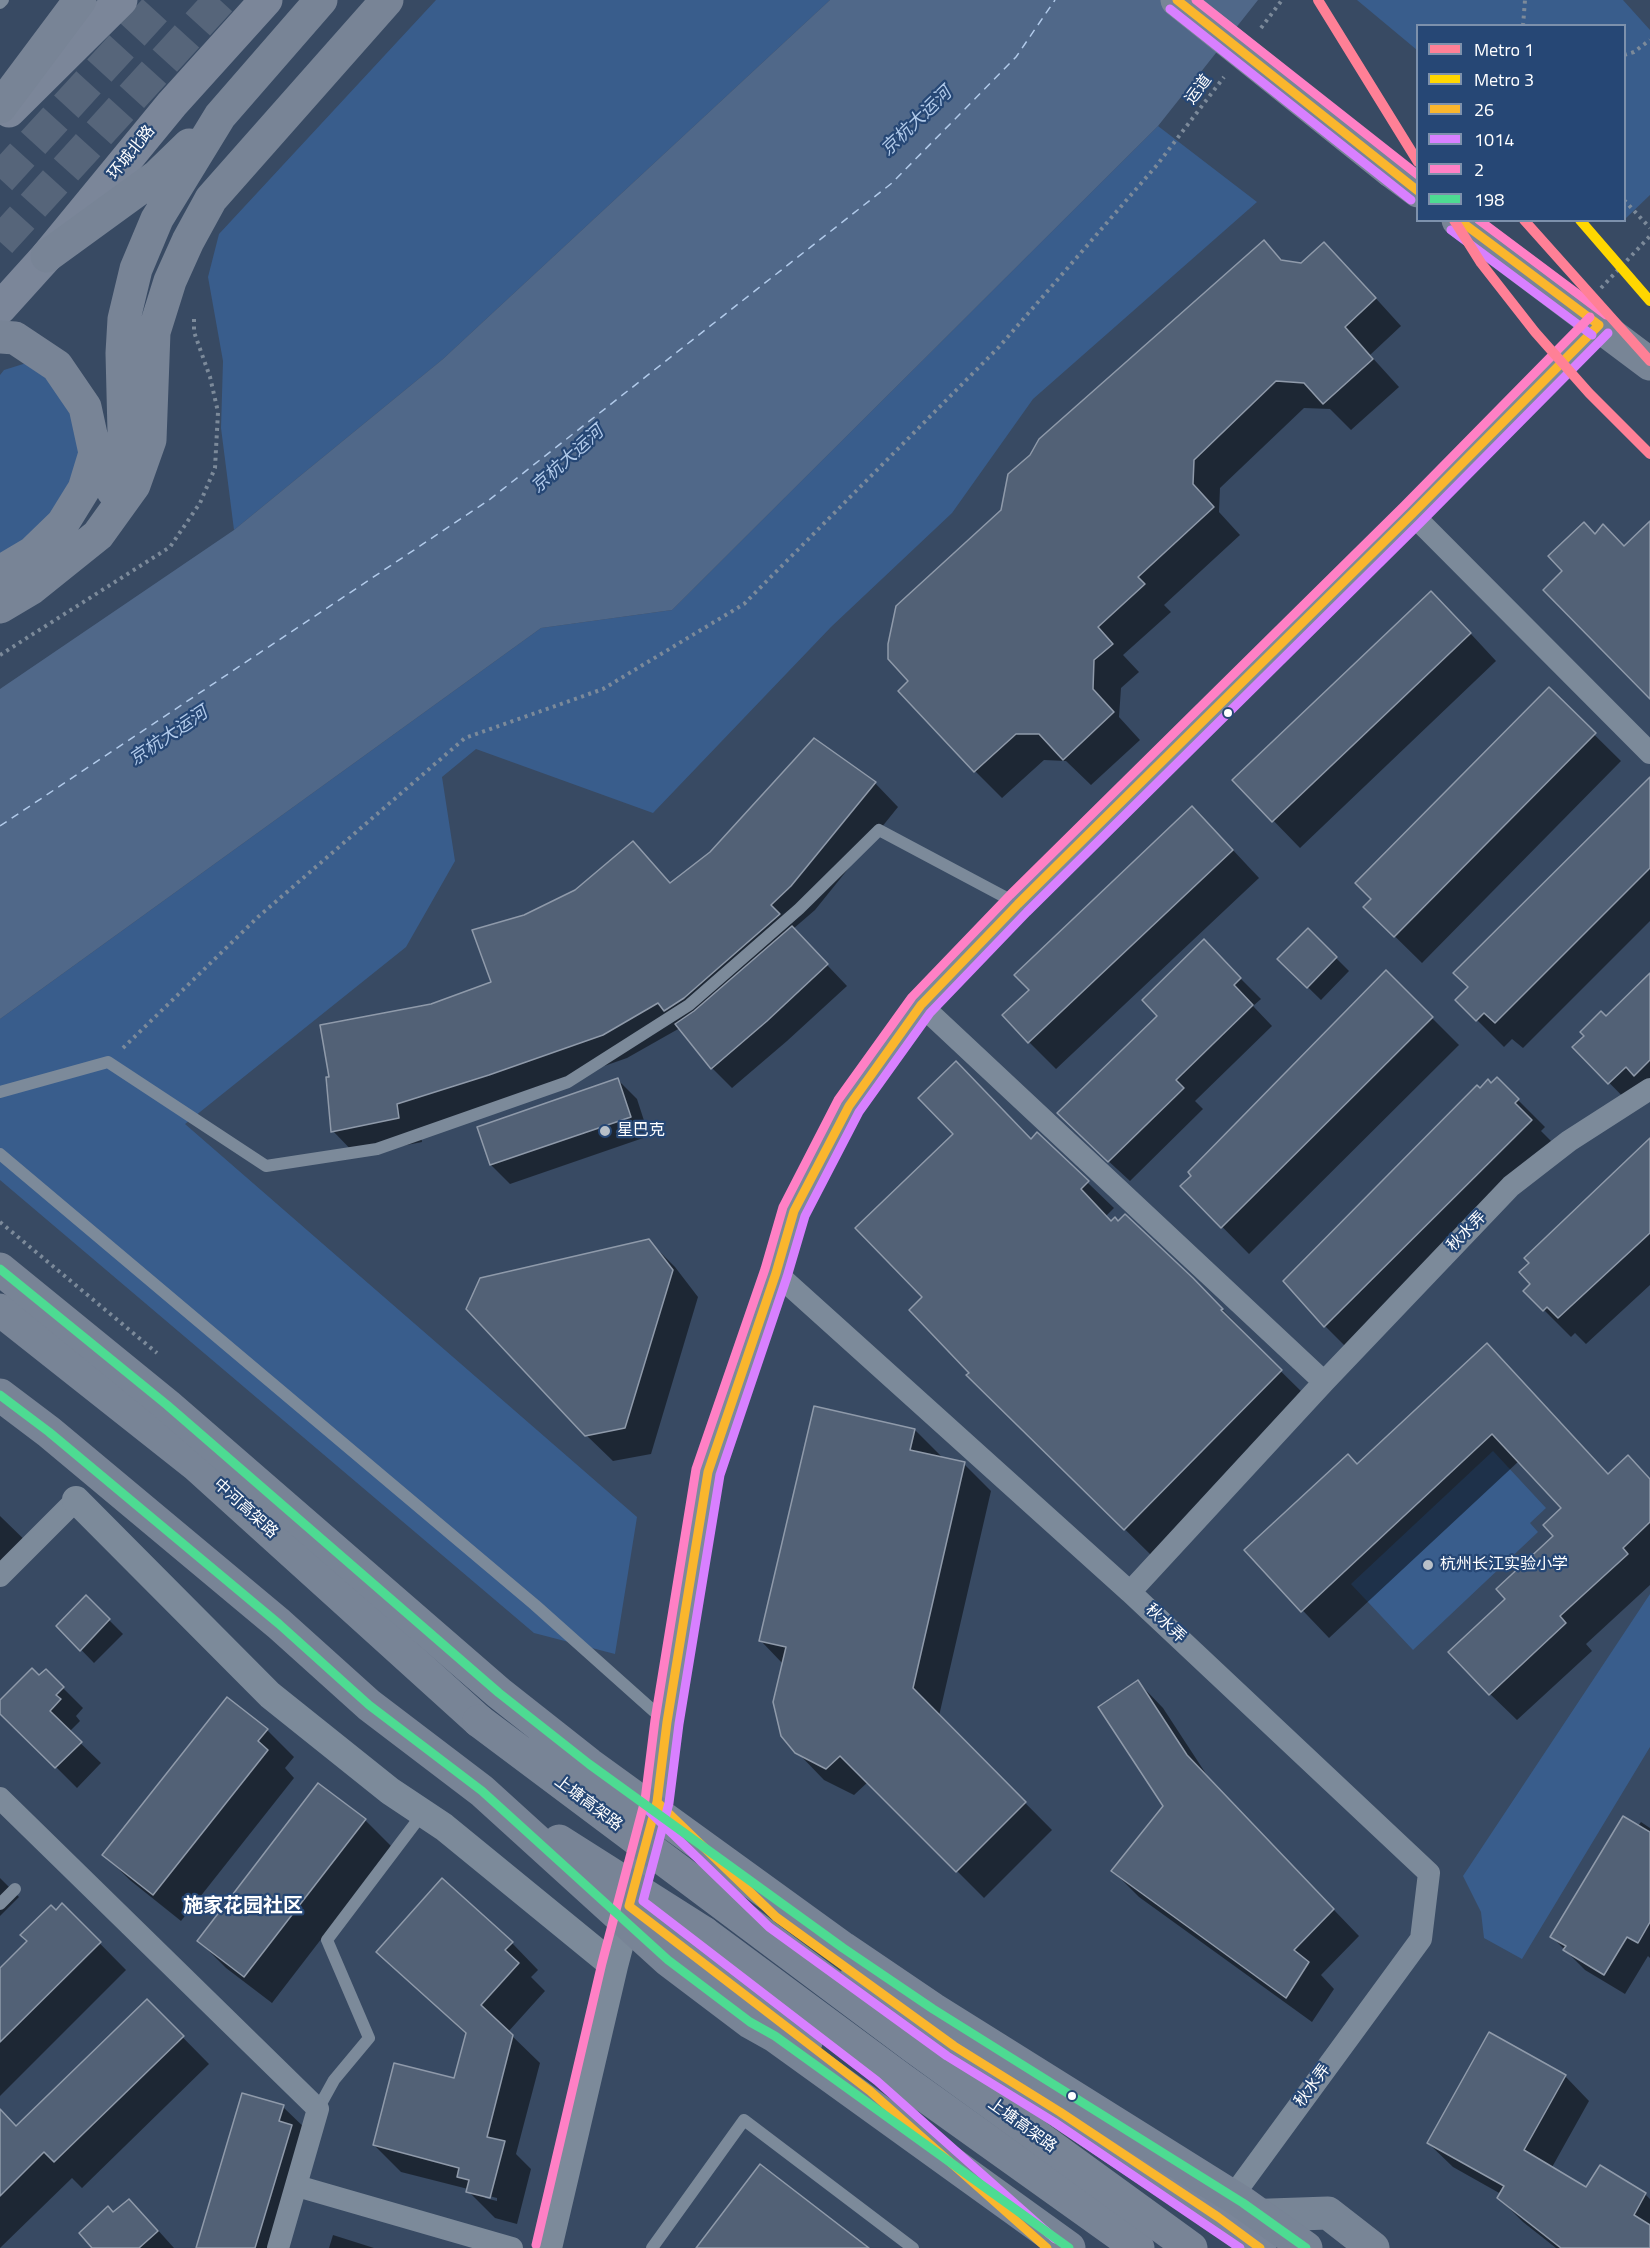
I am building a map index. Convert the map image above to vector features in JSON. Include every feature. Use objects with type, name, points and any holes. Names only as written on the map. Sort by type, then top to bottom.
[{"type":"highway","points":[[0,107],[80,0]]},
{"type":"highway","points":[[47,256],[157,176],[220,116],[321,0]]},
{"type":"highway","points":[[0,607],[32,588],[98,536],[134,485],[150,440],[154,332],[170,281],[188,241],[211,199],[387,0]]},
{"type":"highway","points":[[98,536],[122,464],[124,319],[136,269],[157,219],[220,116]]},
{"type":"highway","points":[[0,336],[15,338],[57,366],[85,407],[95,453],[84,489],[63,523],[32,553],[0,572]]},
{"type":"highway","points":[[0,1269],[167,1405],[499,1693],[589,1764],[843,1948],[933,2009],[1243,2203],[1306,2248]]},
{"type":"highway","name":"中河高架路","points":[[0,1310],[196,1465],[479,1721]]},
{"type":"highway","points":[[0,1395],[49,1432],[279,1624],[369,1705],[482,1791],[668,1960],[750,2022],[775,2036],[1069,2248]]},
{"type":"highway","points":[[416,1621],[479,1721]]},
{"type":"highway","name":"上塘高架路","points":[[479,1721],[914,2047],[1191,2248]]},
{"type":"highway","name":"上塘高架路","points":[[482,1791],[704,1933],[900,2078],[1138,2248]]},
{"type":"main road","points":[[0,121],[121,0]]},
{"type":"main road","name":"环城北路","points":[[0,308],[47,256],[172,104],[266,0]]},
{"type":"main road","points":[[1177,0],[1390,171],[1416,189]]},
{"type":"main road","points":[[1461,222],[1650,364]]},
{"type":"main road","points":[[657,1802],[776,1917],[954,2046],[1060,2112],[1218,2217],[1260,2248]]},
{"type":"main road","points":[[629,1906],[870,2091],[1047,2248]]},
{"type":"main road","points":[[1218,2217],[1328,2213],[1373,2248]]},
{"type":"street","points":[[548,2248],[614,1966],[657,1802],[667,1722],[708,1472],[776,1273],[794,1211],[849,1106],[921,1005],[1018,904],[1412,514],[1590,318]]},
{"type":"street","points":[[1412,514],[1650,753]]},
{"type":"street","points":[[921,1005],[1324,1382]]},
{"type":"street","name":"秋水弄","points":[[1218,2217],[1421,1939],[1429,1874],[1130,1592],[1324,1382],[1511,1186],[1569,1141],[1650,1089]]},
{"type":"street","points":[[776,1273],[1130,1592]]},
{"type":"street","points":[[0,1576],[76,1500],[270,1695],[390,1791],[444,1827],[614,1966]]},
{"type":"street","points":[[0,1798],[318,2109],[278,2248]]},
{"type":"street","points":[[297,2186],[512,2248]]},
{"type":"lane","points":[[0,1092],[108,1062],[266,1166],[377,1149],[568,1082],[689,1005],[800,909],[879,830],[1018,904]]},
{"type":"lane","points":[[0,1154],[535,1605],[667,1722]]},
{"type":"lane","points":[[318,2109],[334,2080],[369,2038],[327,1940],[423,1813]]},
{"type":"lane","points":[[0,1904],[15,1889]]},
{"type":"lane","points":[[652,2248],[744,2120],[913,2248]]},
{"type":"path","points":[[1254,37],[1282,0]]},
{"type":"path","points":[[1523,24],[1525,0]]},
{"type":"path","points":[[1626,54],[1634,52],[1650,40]]},
{"type":"path","name":"运道","points":[[108,1062],[258,917],[465,738],[603,689],[744,604],[999,347],[1157,165],[1226,74]]},
{"type":"path","points":[[1626,202],[1650,228]]},
{"type":"path","points":[[1590,318],[1650,236]]},
{"type":"path","points":[[0,655],[170,547],[200,503],[215,468],[218,412],[210,377],[194,332],[194,313]]},
{"type":"shaded area","points":[[436,0],[830,0],[443,359],[234,530],[221,428],[223,361],[208,277],[219,234]]},
{"type":"shaded area","points":[[1357,0],[1623,0],[1650,30],[1650,195],[1626,218],[1626,24],[1416,24],[1416,49]]},
{"type":"shaded area","points":[[1158,126],[1257,202],[1033,399],[952,513],[831,627],[653,813],[476,749],[442,777],[455,861],[406,947],[185,1124],[637,1517],[615,1654],[534,1633],[0,1180],[0,1019],[541,628],[672,610]]},
{"type":"shaded area","points":[[36,360],[99,429],[56,512],[0,565],[0,375],[4,370]]},
{"type":"shaded area","points":[[1493,1451],[1546,1508],[1530,1523],[1538,1532],[1413,1650],[1351,1584]]},
{"type":"shaded area","points":[[1650,1594],[1650,1747],[1522,1959],[1484,1938],[1481,1912],[1463,1876]]},
{"type":"water","name":"京杭大运河","points":[[830,0],[1258,0],[1158,126],[672,610],[541,628],[0,1019],[0,689],[234,530],[443,359]]},
{"type":"building","points":[[1264,240],[1281,260],[1301,263],[1324,242],[1376,298],[1345,327],[1373,359],[1323,404],[1304,383],[1276,381],[1194,460],[1193,484],[1214,507],[1138,577],[1145,584],[1098,627],[1113,644],[1094,660],[1093,689],[1114,712],[1063,760],[1039,734],[1016,734],[974,772],[898,691],[908,681],[888,659],[888,644],[896,606],[1001,510],[1008,474],[1030,455],[1039,439]]},
{"type":"building","points":[[1650,521],[1650,699],[1543,590],[1562,571],[1548,556],[1584,522],[1595,534],[1603,524],[1624,546]]},
{"type":"building","points":[[1431,591],[1471,633],[1272,822],[1232,780]]},
{"type":"building","points":[[1549,687],[1596,733],[1394,937],[1363,907],[1371,899],[1355,883]]},
{"type":"building","points":[[814,738],[876,782],[791,886],[771,905],[780,914],[684,998],[664,1011],[658,1003],[603,1035],[397,1104],[399,1118],[331,1132],[326,1077],[329,1077],[320,1025],[431,1004],[491,982],[472,930],[524,915],[575,890],[633,841],[670,883],[710,852]]},
{"type":"building","points":[[1650,777],[1650,868],[1495,1023],[1484,1013],[1476,1021],[1455,1000],[1468,987],[1453,973]]},
{"type":"building","points":[[1192,806],[1233,850],[1028,1043],[1002,1015],[1029,990],[1014,975]]},
{"type":"building","points":[[792,926],[828,964],[711,1069],[675,1024],[694,1011]]},
{"type":"building","points":[[1308,928],[1337,957],[1307,988],[1277,959]]},
{"type":"building","points":[[1204,939],[1241,978],[1234,985],[1253,1005],[1176,1080],[1184,1088],[1108,1162],[1057,1113],[1157,1016],[1142,1000]]},
{"type":"building","points":[[1386,970],[1433,1017],[1221,1228],[1180,1186],[1191,1176],[1188,1172]]},
{"type":"building","points":[[1650,973],[1650,1060],[1634,1076],[1626,1067],[1608,1084],[1572,1047],[1584,1036],[1580,1032],[1601,1011],[1606,1016]]},
{"type":"building","points":[[956,1061],[1031,1139],[1037,1132],[1089,1181],[1081,1189],[1111,1221],[1115,1217],[1118,1221],[1125,1214],[1193,1278],[1223,1309],[1221,1310],[1282,1370],[1124,1530],[966,1375],[969,1373],[909,1310],[922,1297],[855,1228],[953,1134],[918,1098]]},
{"type":"building","points":[[1497,1077],[1519,1099],[1515,1103],[1532,1120],[1324,1327],[1283,1281],[1477,1085],[1480,1088],[1488,1079],[1491,1083]]},
{"type":"building","points":[[618,1078],[631,1117],[490,1165],[477,1127]]},
{"type":"building","points":[[1650,1138],[1650,1233],[1558,1318],[1547,1307],[1543,1311],[1523,1291],[1530,1284],[1519,1272],[1529,1263],[1524,1258]]},
{"type":"building","points":[[649,1239],[673,1270],[625,1428],[585,1436],[466,1309],[480,1278]]},
{"type":"building","points":[[1487,1343],[1608,1474],[1628,1455],[1650,1479],[1650,1522],[1623,1548],[1628,1554],[1560,1616],[1566,1623],[1489,1695],[1448,1652],[1505,1599],[1496,1589],[1553,1536],[1543,1525],[1561,1508],[1492,1434],[1301,1612],[1244,1550],[1348,1454],[1357,1464]]},
{"type":"building","points":[[814,1406],[915,1429],[910,1450],[965,1462],[913,1688],[1026,1802],[956,1872],[840,1756],[826,1769],[795,1753],[781,1736],[773,1702],[786,1647],[759,1641]]},
{"type":"building","points":[[86,1595],[110,1619],[80,1651],[56,1626]]},
{"type":"building","points":[[32,1668],[39,1675],[46,1669],[64,1687],[56,1695],[61,1699],[50,1711],[82,1742],[55,1768],[0,1714],[0,1700]]},
{"type":"building","points":[[1138,1680],[1187,1755],[1334,1909],[1294,1950],[1309,1962],[1286,1998],[1111,1871],[1163,1806],[1098,1707]]},
{"type":"building","points":[[227,1697],[268,1729],[258,1741],[268,1750],[153,1895],[102,1855]]},
{"type":"building","points":[[318,1783],[366,1819],[244,1977],[197,1941]]},
{"type":"building","points":[[1623,1816],[1650,1832],[1650,1922],[1638,1943],[1627,1937],[1604,1975],[1563,1950],[1566,1946],[1550,1937]]},
{"type":"building","points":[[442,1878],[513,1942],[505,1950],[519,1963],[481,2005],[513,2035],[487,2137],[505,2141],[490,2198],[466,2192],[469,2180],[457,2177],[459,2168],[373,2145],[394,2063],[454,2078],[466,2033],[376,1952]]},
{"type":"building","points":[[62,1903],[101,1942],[0,2042],[0,1968],[27,1941],[20,1935],[51,1905],[56,1910]]},
{"type":"building","points":[[147,1999],[184,2036],[54,2162],[44,2152],[0,2196],[0,2109],[16,2126]]},
{"type":"building","points":[[1489,2032],[1566,2075],[1524,2150],[1586,2187],[1600,2165],[1646,2193],[1634,2215],[1650,2225],[1650,2248],[1561,2248],[1497,2198],[1504,2186],[1427,2143]]},
{"type":"building","points":[[242,2093],[284,2105],[279,2121],[292,2125],[255,2248],[196,2248]]},
{"type":"building","points":[[760,2164],[869,2248],[696,2248]]},
{"type":"building","points":[[129,2199],[158,2231],[139,2248],[92,2248],[79,2233],[108,2206],[113,2212]]},
{"type":"ferry route","points":[[0,826],[489,500],[892,183],[1016,57],[1055,0]]},
{"type":"tunnel","points":[[0,179],[164,0]]},
{"type":"tunnel","points":[[0,242],[220,0]]},
{"type":"metro line","name":"1","points":[[1318,0],[1416,159]]},
{"type":"metro line","name":"1","points":[[1455,222],[1481,263],[1535,332],[1589,393],[1650,454]]},
{"type":"metro line","name":"1","points":[[1526,222],[1650,361]]},
{"type":"metro line","name":"3","points":[[1582,222],[1650,301]]},
{"type":"transit line","name":"26","points":[[1177,0],[1416,189]]},
{"type":"transit line","name":"2","points":[[1196,0],[1416,173]]},
{"type":"transit line","name":"1014","points":[[1170,9],[1411,200]]},
{"type":"transit line","name":"26","points":[[1462,222],[1599,325]]},
{"type":"transit line","name":"2","points":[[1482,222],[1606,315]]},
{"type":"transit line","name":"1014","points":[[1451,230],[1592,335]]},
{"type":"transit line","name":"2","points":[[536,2245],[602,1963],[645,1800],[655,1720],[696,1469],[765,1269],[783,1207],[838,1100],[912,997],[1010,895],[1404,506],[1590,317]]},
{"type":"transit line","name":"26","points":[[1047,2248],[870,2091],[629,1906],[657,1802],[667,1722],[708,1472],[776,1273],[794,1211],[849,1106],[921,1005],[1018,904],[1412,514],[1599,325]]},
{"type":"transit line","name":"1014","points":[[1055,2239],[877,2081],[643,1901],[669,1803],[679,1724],[720,1475],[787,1277],[805,1216],[859,1112],[930,1013],[1027,912],[1420,523],[1608,333]]},
{"type":"transit line","name":"198","points":[[0,1269],[167,1405],[499,1693],[589,1764],[843,1948],[933,2009],[1243,2203],[1306,2248]]},
{"type":"transit line","name":"198","points":[[0,1395],[49,1432],[279,1624],[369,1705],[482,1791],[668,1960],[750,2022],[775,2036],[1069,2248]]},
{"type":"transit line","name":"26","points":[[657,1802],[776,1917],[954,2046],[1060,2112],[1218,2217],[1260,2248]]},
{"type":"transit line","name":"1014","points":[[649,1811],[769,1927],[947,2056],[1054,2122],[1240,2248]]},
{"type":"place","name":"星巴克","points":[[605,1131]]},
{"type":"place","name":"杭州长江实验小学","points":[[1428,1565]]},
{"type":"district","name":"施家花园社区","points":[[243,1907]]}]
